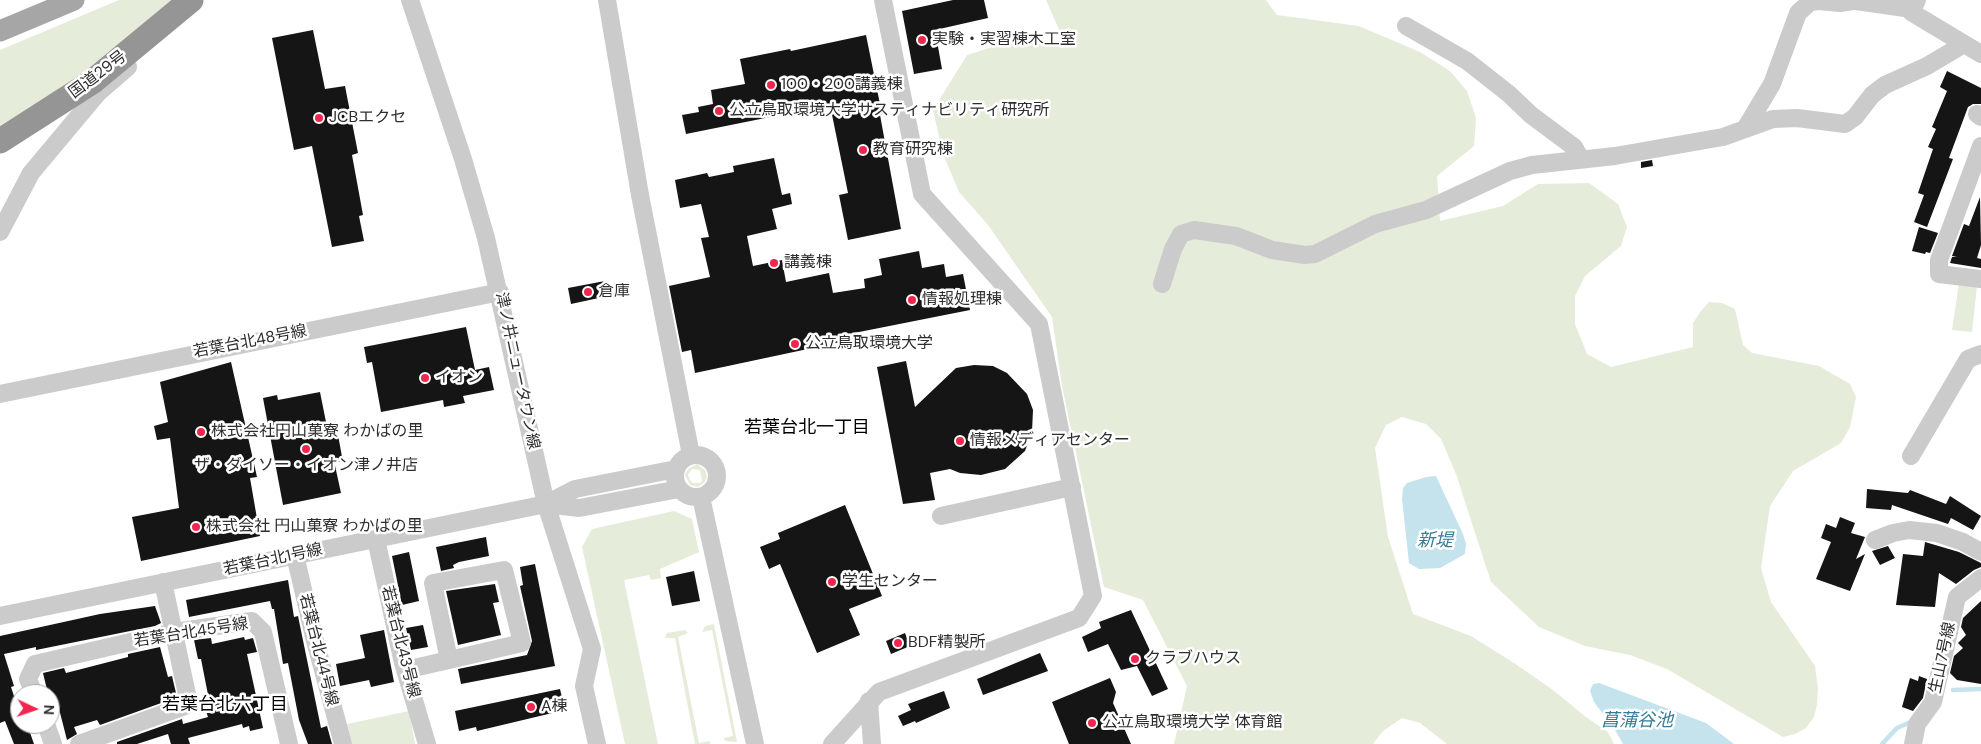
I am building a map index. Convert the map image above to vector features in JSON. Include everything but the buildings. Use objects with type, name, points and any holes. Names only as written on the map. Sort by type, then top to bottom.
[{"type":"highway","name":"国道29号","points":[[0,141],[92,82],[191,0]]},
{"type":"main road","points":[[0,31],[74,0]]},
{"type":"street","points":[[0,232],[31,173],[98,94],[183,20],[199,0]]},
{"type":"street","name":"津ノ井ニュータウン線","points":[[410,0],[463,159],[500,292],[546,504],[592,649],[584,686],[597,744]]},
{"type":"street","points":[[607,0],[640,195],[691,455]]},
{"type":"street","points":[[832,744],[879,692],[1079,618],[1093,596],[1039,324],[922,194],[883,0]]},
{"type":"street","points":[[1745,129],[1772,84],[1798,13],[1810,2],[1851,1],[1914,5],[1911,12],[1975,48]]},
{"type":"street","points":[[1406,26],[1467,61],[1510,94],[1531,115],[1574,148],[1581,159]]},
{"type":"street","points":[[1162,284],[1173,249],[1181,234],[1194,230],[1236,236],[1272,250],[1305,255],[1315,254],[1375,224],[1426,210],[1510,171],[1532,165],[1672,147],[1723,137],[1773,119],[1797,118],[1845,124],[1855,117],[1872,96],[1885,85],[1927,66],[1975,48]]},
{"type":"street","points":[[1981,146],[1939,260],[1939,274],[1981,278]]},
{"type":"street","name":"若葉台北48号線","points":[[4,389],[500,292]]},
{"type":"street","points":[[1911,456],[1968,359],[1981,354]]},
{"type":"street","points":[[691,455],[698,455],[711,461],[717,474],[714,488],[701,497],[690,497],[679,489],[676,483],[676,469],[684,458],[691,455]]},
{"type":"street","points":[[546,504],[574,488],[676,469]]},
{"type":"street","points":[[941,516],[1072,487]]},
{"type":"street","points":[[546,504],[579,508],[679,489]]},
{"type":"street","points":[[701,497],[755,744]]},
{"type":"street","name":"若葉台北1号線","points":[[0,616],[546,504]]},
{"type":"street","points":[[1875,540],[1893,532],[1909,530],[1937,533],[1963,542],[1981,552]]},
{"type":"street","name":"若葉台北43号線","points":[[376,539],[405,670],[427,744]]},
{"type":"street","name":"若葉台北44号線","points":[[295,555],[343,744]]},
{"type":"street","points":[[405,670],[449,660],[522,643],[504,570],[433,583],[449,660]]},
{"type":"street","points":[[79,744],[185,706],[188,699],[163,582]]},
{"type":"street","name":"生山7号線","points":[[1913,744],[1917,724],[1934,702],[1957,596],[1979,583]]},
{"type":"street","name":"若葉台北45号線","points":[[30,684],[28,678],[34,664],[174,632],[252,621],[263,632],[289,744]]},
{"type":"street","points":[[869,701],[872,744]]},
{"type":"green space","points":[[119,0],[175,0],[117,49],[0,129],[0,50]]},
{"type":"green space","points":[[1046,0],[1266,0],[1277,15],[1359,26],[1420,52],[1450,71],[1467,91],[1476,118],[1474,146],[1437,176],[1440,221],[1503,206],[1538,184],[1589,183],[1618,204],[1627,227],[1621,246],[1585,276],[1575,296],[1575,324],[1587,354],[1611,367],[1693,347],[1693,323],[1709,302],[1722,303],[1735,309],[1743,345],[1752,353],[1819,366],[1850,384],[1856,397],[1850,427],[1841,443],[1793,471],[1770,506],[1761,568],[1771,602],[1815,666],[1818,688],[1817,705],[1814,717],[1806,728],[1795,734],[1783,737],[1667,669],[1630,655],[1585,646],[1539,627],[1491,582],[1456,474],[1441,439],[1426,424],[1402,417],[1386,425],[1375,448],[1388,537],[1413,614],[1471,636],[1514,663],[1608,732],[1614,744],[1447,744],[1420,723],[1402,718],[1383,731],[1373,744],[1174,744],[1187,686],[1143,600],[1104,587],[1062,386],[1052,317],[988,225],[959,192],[943,154],[933,110],[967,55],[1008,42],[1065,43]]},
{"type":"green space","points":[[1959,284],[1977,286],[1972,332],[1952,330]]},
{"type":"green space","points":[[697,464],[705,470],[707,477],[704,483],[697,487],[690,485],[685,475],[688,469]],"holes":[[[692,469],[700,470],[702,481],[700,483],[693,483],[688,475]]]},
{"type":"green space","points":[[674,511],[692,519],[699,552],[660,569],[661,578],[651,580],[649,575],[624,580],[658,744],[625,744],[582,547],[592,529]]},
{"type":"green space","points":[[714,624],[737,742],[725,741],[724,738],[733,736],[712,630],[702,632],[705,626]]},
{"type":"green space","points":[[685,630],[688,633],[678,637],[699,743],[710,741],[710,744],[695,744],[675,638],[665,638],[667,633]]},
{"type":"green space","points":[[409,711],[415,744],[352,744],[347,724]]},
{"type":"water","name":"新堤","points":[[1436,476],[1463,534],[1466,544],[1465,554],[1440,568],[1419,569],[1409,563],[1402,499],[1403,488],[1407,483]]},
{"type":"water","name":"菖蒲谷池","points":[[1599,683],[1706,723],[1734,744],[1623,744],[1594,702],[1590,691],[1593,684]]},
{"type":"waterway","points":[[1953,690],[1981,689]]},
{"type":"waterway","points":[[1882,744],[1897,728],[1913,721]]},
{"type":"place","name":"実験・実習棟木工室","points":[[922,40]]},
{"type":"place","name":"100・200講義棟","points":[[771,85]]},
{"type":"place","name":"公立鳥取環境大学サスティナビリティ研究所","points":[[719,111]]},
{"type":"place","name":"JCBエクセ","points":[[319,118]]},
{"type":"place","name":"教育研究棟","points":[[863,150]]},
{"type":"place","name":"講義棟","points":[[774,263]]},
{"type":"place","name":"倉庫","points":[[588,292]]},
{"type":"place","name":"情報処理棟","points":[[912,300]]},
{"type":"place","name":"公立鳥取環境大学","points":[[795,344]]},
{"type":"place","name":"イオン","points":[[425,378]]},
{"type":"place","name":"株式会社円山菓寮 わかばの里","points":[[201,432]]},
{"type":"place","name":"情報メディアセンター","points":[[960,441]]},
{"type":"place","name":"ザ・ダイソー・イオン津ノ井店","points":[[306,449]]},
{"type":"place","name":"株式会社 円山菓寮 わかばの里","points":[[196,527]]},
{"type":"place","name":"学生センター","points":[[832,582]]},
{"type":"place","name":"BDF精製所","points":[[898,643]]},
{"type":"place","name":"クラブハウス","points":[[1135,659]]},
{"type":"place","name":"A棟","points":[[531,707]]},
{"type":"place","name":"公立鳥取環境大学 体育館","points":[[1092,723]]},
{"type":"district","name":"若葉台北一丁目","points":[[807,428]]},
{"type":"district","name":"若葉台北六丁目","points":[[225,705]]}]
